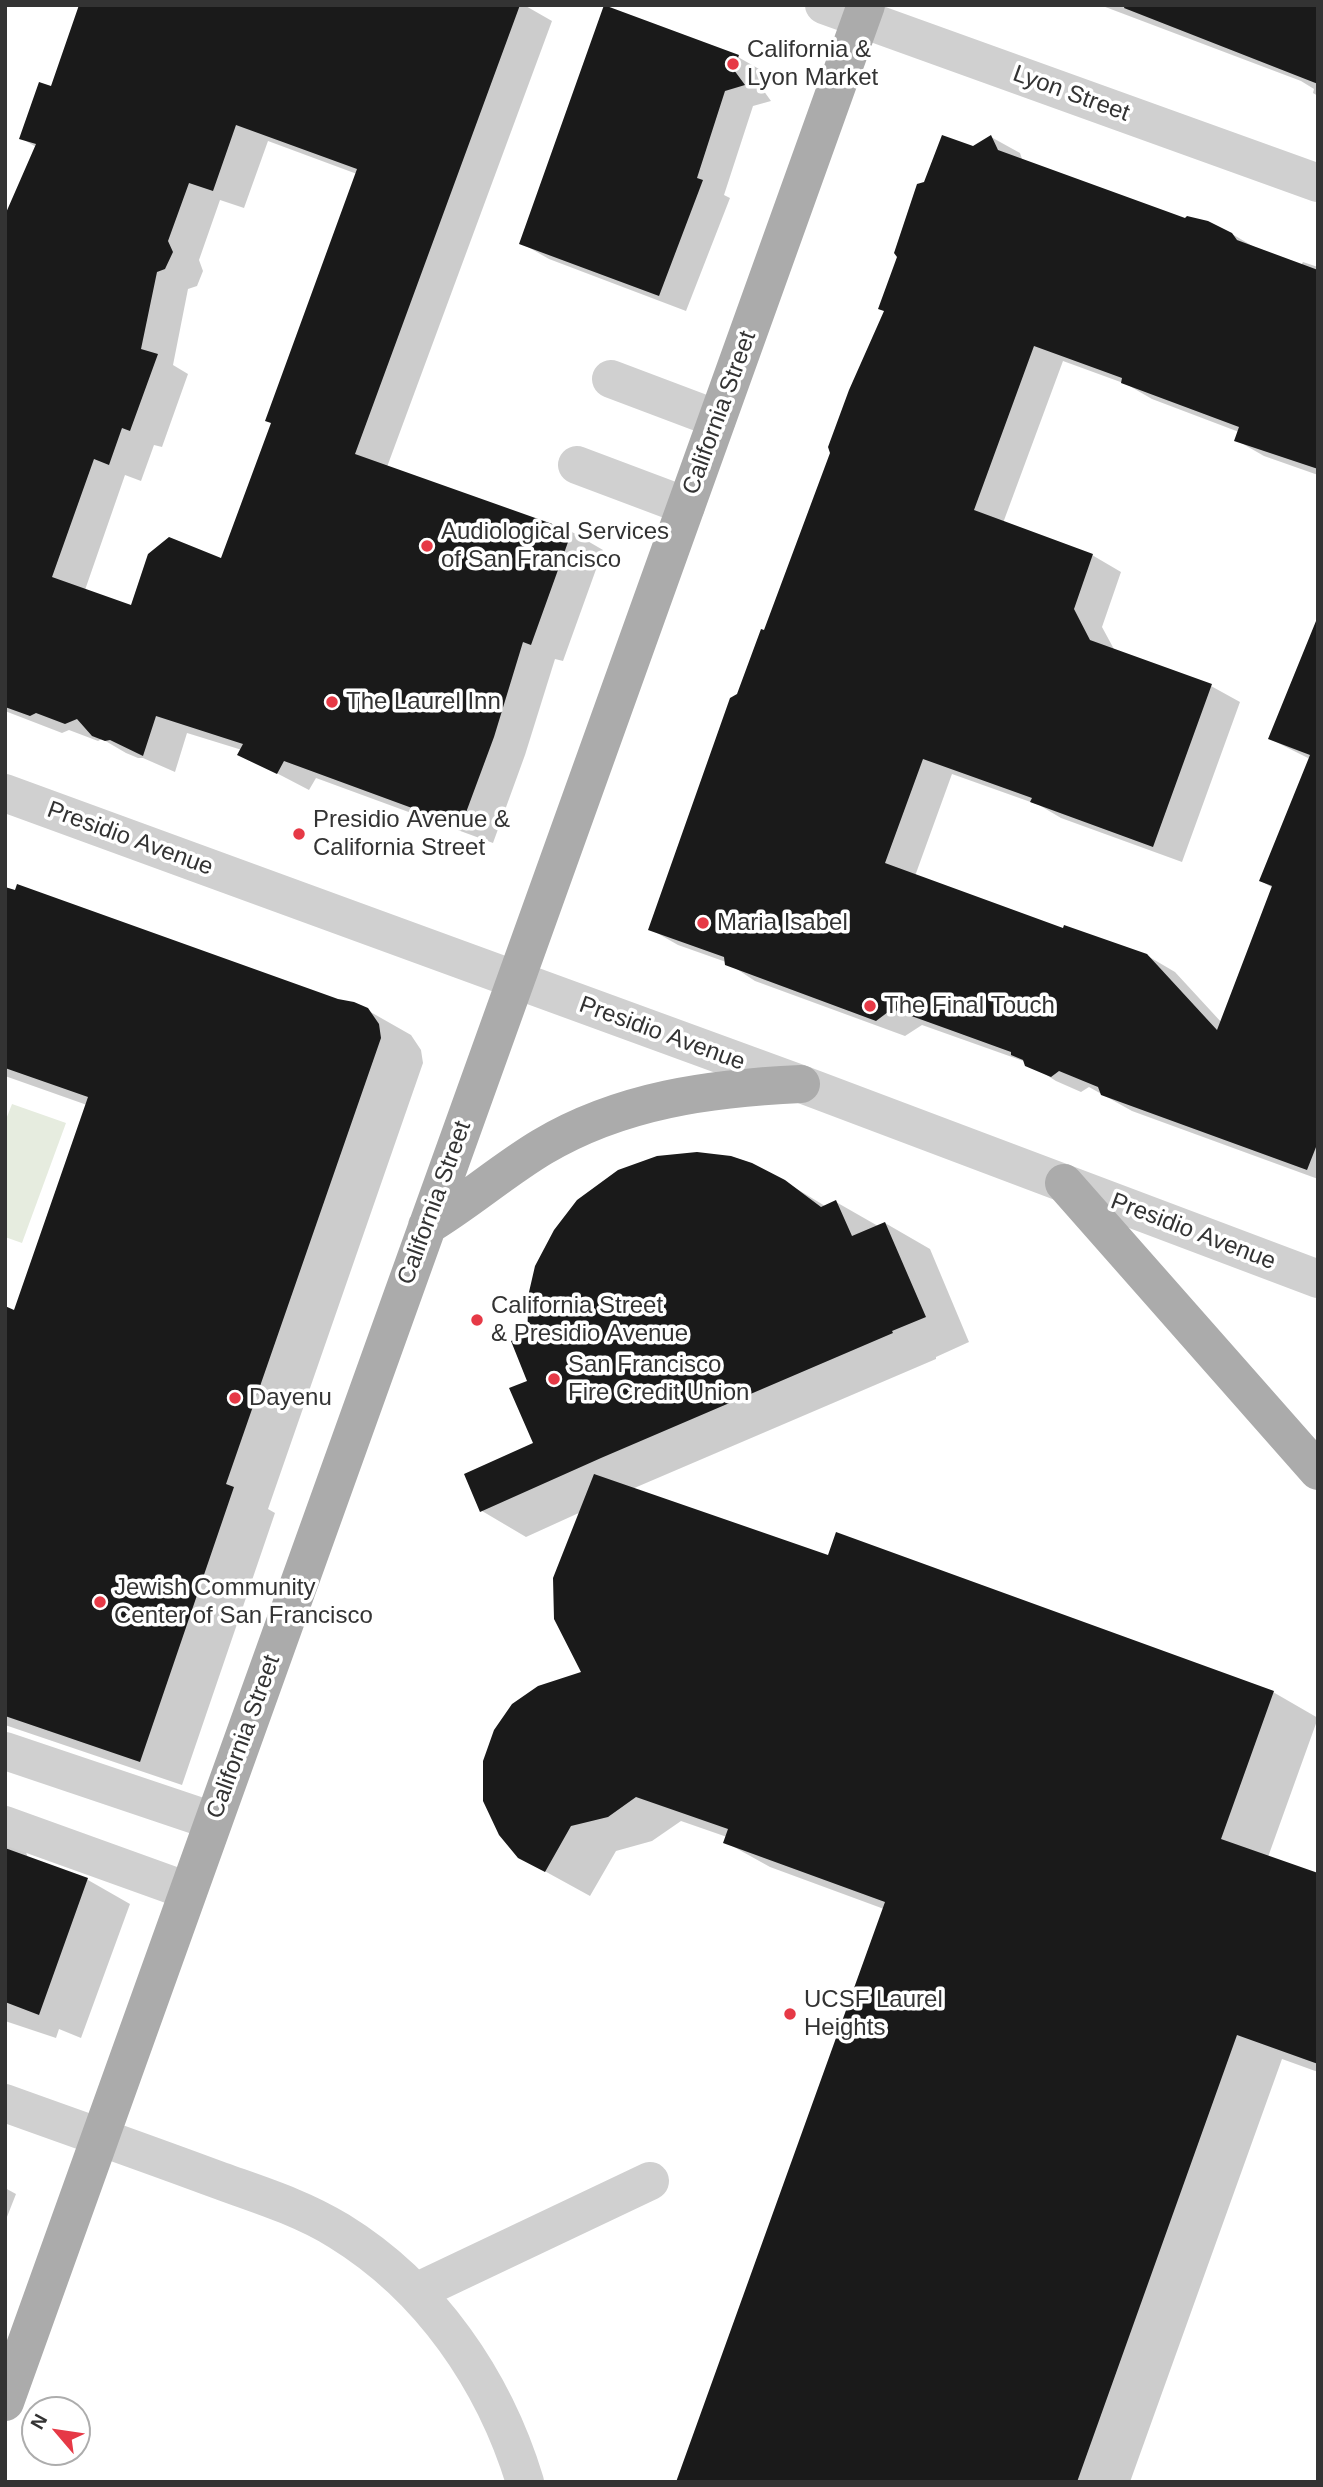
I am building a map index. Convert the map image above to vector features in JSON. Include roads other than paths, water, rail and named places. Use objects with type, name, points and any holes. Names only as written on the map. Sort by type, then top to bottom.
[{"type":"main road","name":"California Street","points":[[5,2402],[864,12]]},
{"type":"main road","points":[[427,1226],[541,1148],[587,1124],[631,1108],[702,1092],[801,1084]]},
{"type":"main road","points":[[1064,1183],[1318,1471]]},
{"type":"street","name":"Lyon Street","points":[[824,5],[864,12],[1318,183]]},
{"type":"street","points":[[611,379],[718,419]]},
{"type":"street","points":[[577,466],[686,506]]},
{"type":"street","name":"Presidio Avenue","points":[[5,793],[801,1084],[1318,1279]]},
{"type":"street","points":[[5,1751],[213,1821]]},
{"type":"street","points":[[5,1825],[188,1891]]},
{"type":"street","points":[[5,2103],[292,2207],[338,2230],[380,2260],[416,2292],[449,2330],[474,2367],[516,2453],[525,2482]]},
{"type":"street","points":[[416,2292],[650,2181]]},
{"type":"place","name":"California & Lyon Market","points":[[733,64]]},
{"type":"place","name":"Audiological Services of San Francisco","points":[[427,546]]},
{"type":"place","name":"The Laurel Inn","points":[[332,702]]},
{"type":"place","name":"Presidio Avenue & California Street","points":[[299,834]]},
{"type":"place","name":"Maria Isabel","points":[[703,923]]},
{"type":"place","name":"The Final Touch","points":[[870,1006]]},
{"type":"place","name":"California Street & Presidio Avenue","points":[[477,1320]]},
{"type":"place","name":"San Francisco Fire Credit Union","points":[[554,1379]]},
{"type":"place","name":"Dayenu","points":[[235,1398]]},
{"type":"place","name":"Jewish Community Center of San Francisco","points":[[100,1602]]},
{"type":"place","name":"UCSF Laurel Heights","points":[[790,2014]]}]
